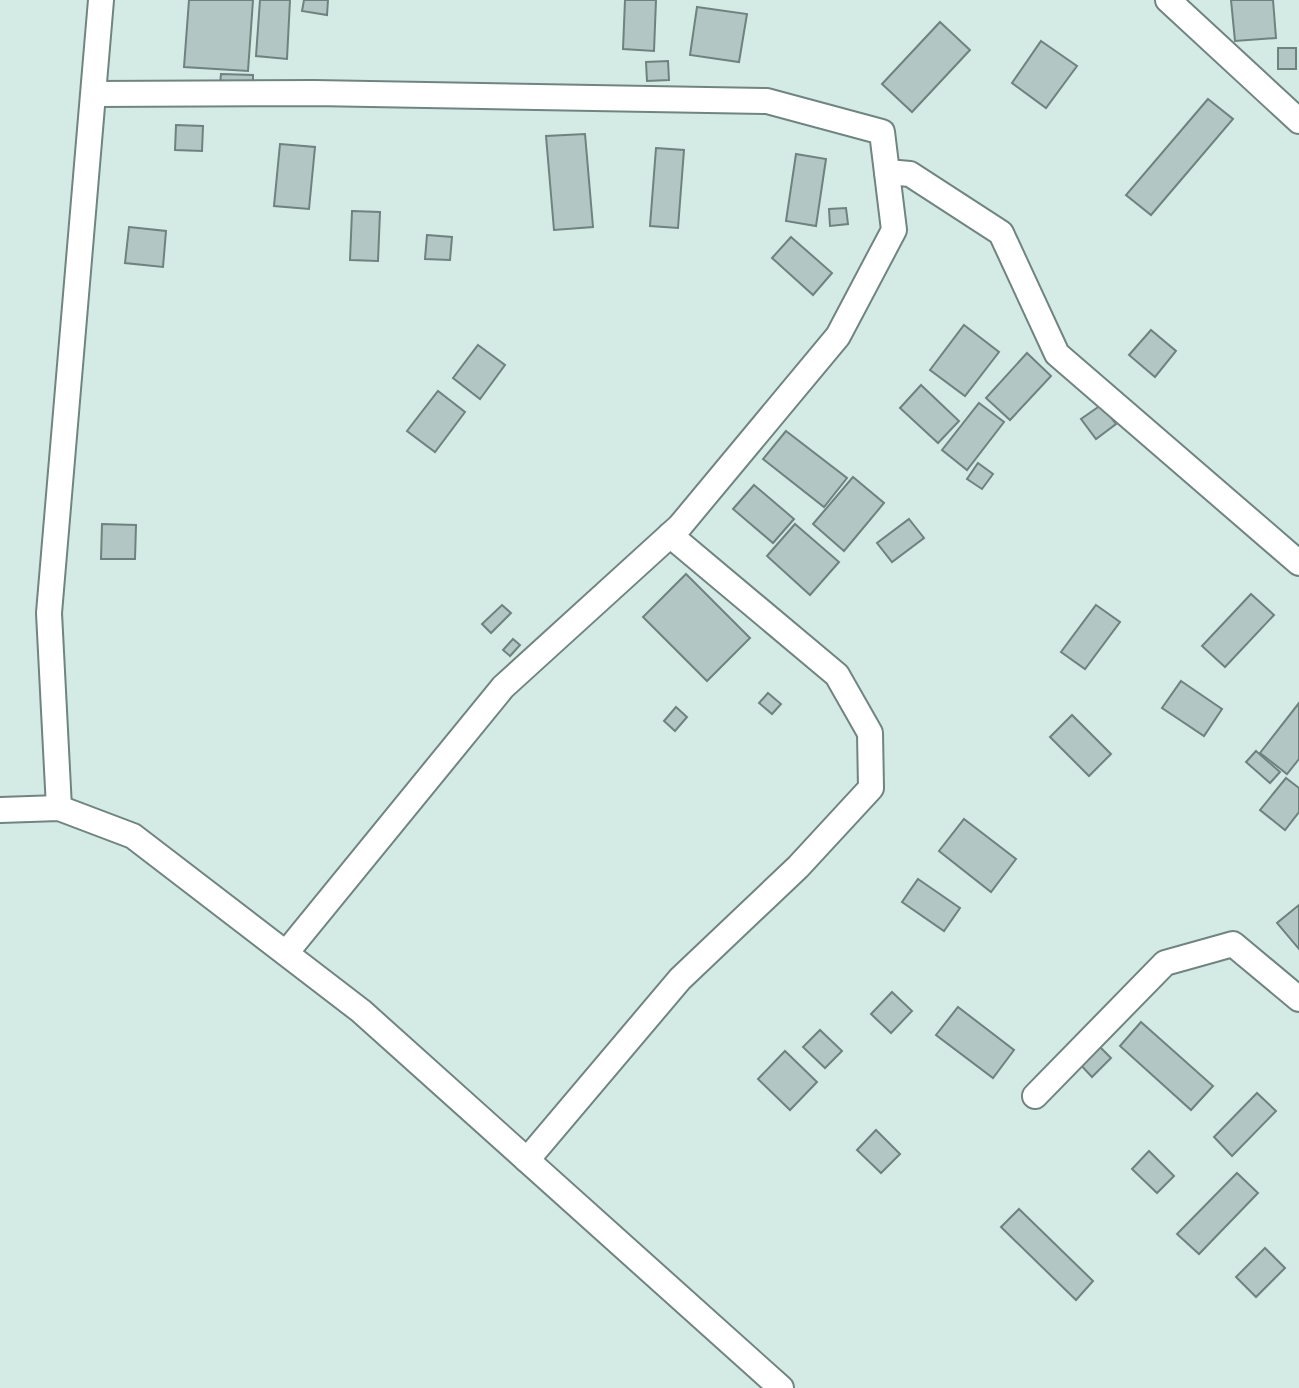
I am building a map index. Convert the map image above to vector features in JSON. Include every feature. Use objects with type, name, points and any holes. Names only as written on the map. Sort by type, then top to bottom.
[{"type":"street","points":[[60,808],[50,613],[101,0]]},
{"type":"street","points":[[1168,0],[1299,121]]},
{"type":"street","points":[[94,94],[314,93],[767,102],[882,132],[894,230],[838,336],[680,526],[503,687],[286,953]]},
{"type":"street","points":[[887,172],[910,174],[1001,233],[1057,354],[1299,563]]},
{"type":"street","points":[[527,1160],[680,979],[797,867],[871,788],[870,733],[837,675],[670,535]]},
{"type":"street","points":[[0,810],[60,808],[133,836],[361,1011],[781,1388]]},
{"type":"street","points":[[1035,1096],[1165,963],[1233,944],[1299,999]]},
{"type":"building","points":[[189,0],[253,0],[248,71],[184,67]]},
{"type":"building","points":[[260,0],[290,0],[287,59],[256,56]]},
{"type":"building","points":[[304,0],[328,0],[327,15],[302,11]]},
{"type":"building","points":[[625,0],[656,0],[654,51],[623,49]]},
{"type":"building","points":[[1231,0],[1273,0],[1276,38],[1235,41]]},
{"type":"building","points":[[697,7],[747,14],[739,62],[690,55]]},
{"type":"building","points":[[940,22],[970,50],[912,112],[882,84]]},
{"type":"building","points":[[1041,41],[1077,66],[1046,108],[1012,83]]},
{"type":"building","points":[[1278,48],[1296,48],[1296,69],[1278,69]]},
{"type":"building","points":[[668,61],[669,80],[647,81],[646,62]]},
{"type":"building","points":[[221,74],[253,75],[253,86],[220,85]]},
{"type":"building","points":[[1208,99],[1233,119],[1151,215],[1126,195]]},
{"type":"building","points":[[176,125],[203,126],[202,151],[175,150]]},
{"type":"building","points":[[585,134],[593,227],[554,230],[546,136]]},
{"type":"building","points":[[280,144],[315,147],[309,209],[274,206]]},
{"type":"building","points":[[656,148],[684,150],[678,228],[650,226]]},
{"type":"building","points":[[796,154],[826,159],[816,226],[786,221]]},
{"type":"building","points":[[846,208],[848,224],[830,226],[829,209]]},
{"type":"building","points":[[352,211],[380,212],[378,261],[350,260]]},
{"type":"building","points":[[129,227],[166,231],[163,267],[125,263]]},
{"type":"building","points":[[427,235],[452,237],[450,260],[425,259]]},
{"type":"building","points":[[791,237],[832,273],[813,295],[772,258]]},
{"type":"building","points":[[964,325],[999,352],[965,396],[930,370]]},
{"type":"building","points":[[1151,330],[1176,351],[1155,377],[1129,355]]},
{"type":"building","points":[[478,345],[505,365],[480,399],[453,378]]},
{"type":"building","points":[[1027,353],[1051,376],[1010,420],[986,398]]},
{"type":"building","points":[[921,385],[959,421],[938,443],[900,408]]},
{"type":"building","points":[[438,391],[465,412],[435,452],[407,431]]},
{"type":"building","points":[[979,403],[1004,422],[967,470],[942,450]]},
{"type":"building","points":[[1101,405],[1116,424],[1096,439],[1081,419]]},
{"type":"building","points":[[786,431],[847,478],[824,507],[763,459]]},
{"type":"building","points":[[978,463],[993,474],[982,489],[967,479]]},
{"type":"building","points":[[853,477],[884,503],[844,551],[813,524]]},
{"type":"building","points":[[754,485],[794,519],[773,543],[733,509]]},
{"type":"building","points":[[909,519],[924,538],[892,562],[877,543]]},
{"type":"building","points":[[102,524],[136,525],[135,559],[101,559]]},
{"type":"building","points":[[795,524],[839,562],[810,595],[767,556]]},
{"type":"building","points":[[686,574],[750,638],[707,681],[643,617]]},
{"type":"building","points":[[1251,594],[1274,615],[1225,667],[1202,646]]},
{"type":"building","points":[[502,605],[511,613],[491,633],[482,624]]},
{"type":"building","points":[[1096,605],[1120,622],[1085,669],[1061,652]]},
{"type":"building","points":[[513,639],[520,645],[510,656],[503,650]]},
{"type":"building","points":[[1181,681],[1222,709],[1204,736],[1162,708]]},
{"type":"building","points":[[768,693],[781,704],[772,714],[759,703]]},
{"type":"building","points":[[1299,703],[1299,759],[1287,774],[1260,753]]},
{"type":"building","points":[[676,707],[687,717],[675,731],[664,721]]},
{"type":"building","points":[[1072,715],[1111,754],[1089,776],[1050,737]]},
{"type":"building","points":[[1256,751],[1280,772],[1270,783],[1246,762]]},
{"type":"building","points":[[1286,778],[1299,788],[1299,812],[1285,830],[1260,810]]},
{"type":"building","points":[[964,819],[1016,859],[991,892],[939,851]]},
{"type":"building","points":[[918,879],[960,908],[944,931],[902,902]]},
{"type":"building","points":[[1299,905],[1299,949],[1277,923]]},
{"type":"building","points":[[892,992],[912,1011],[891,1033],[871,1014]]},
{"type":"building","points":[[958,1007],[1014,1050],[993,1078],[936,1035]]},
{"type":"building","points":[[1141,1022],[1213,1086],[1191,1110],[1120,1046]]},
{"type":"building","points":[[820,1030],[842,1051],[825,1068],[803,1047]]},
{"type":"building","points":[[1096,1043],[1111,1058],[1092,1077],[1077,1061]]},
{"type":"building","points":[[785,1051],[817,1082],[790,1110],[758,1079]]},
{"type":"building","points":[[1257,1093],[1276,1111],[1232,1156],[1214,1137]]},
{"type":"building","points":[[876,1130],[900,1154],[881,1173],[857,1150]]},
{"type":"building","points":[[1149,1151],[1174,1176],[1157,1193],[1132,1169]]},
{"type":"building","points":[[1237,1173],[1258,1193],[1199,1254],[1177,1234]]},
{"type":"building","points":[[1019,1209],[1093,1281],[1076,1300],[1001,1227]]},
{"type":"building","points":[[1265,1248],[1285,1268],[1256,1297],[1236,1277]]}]
